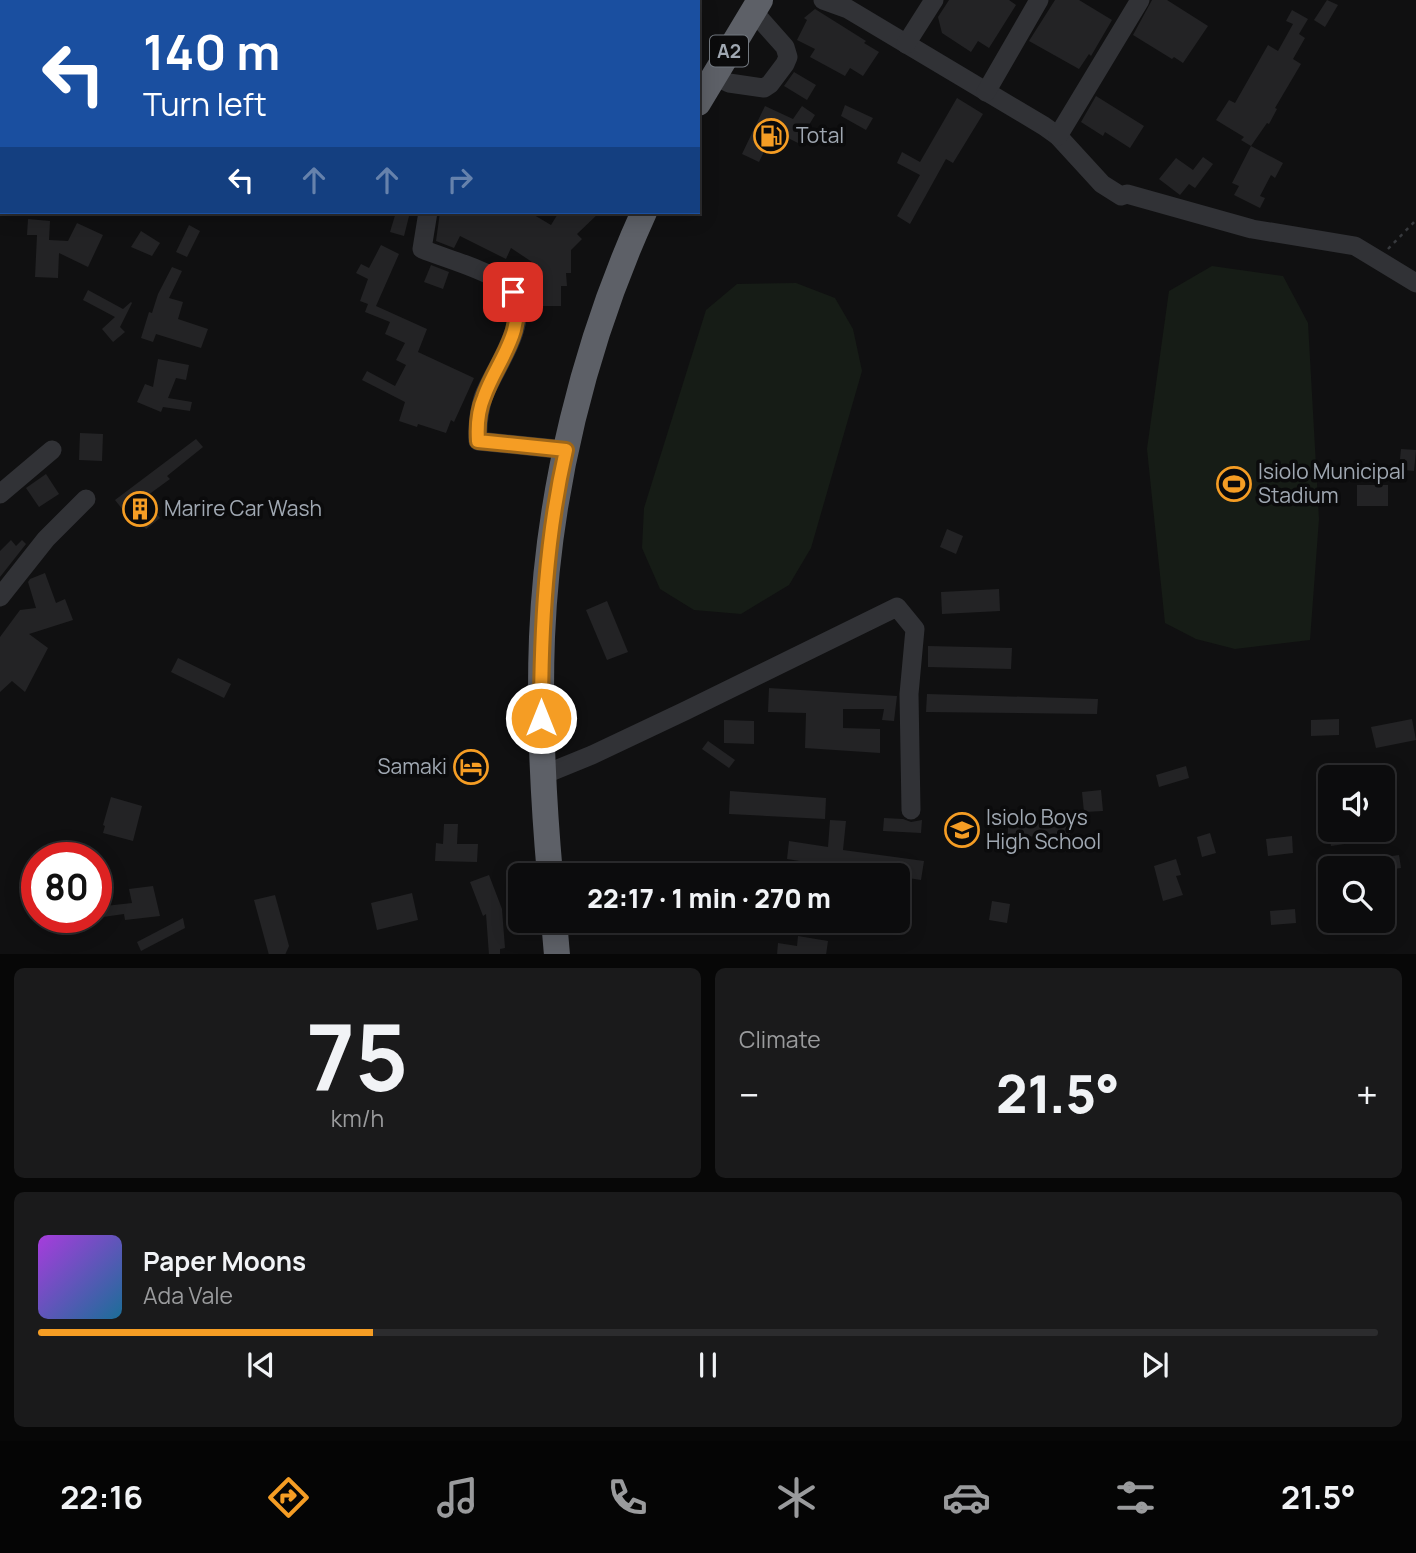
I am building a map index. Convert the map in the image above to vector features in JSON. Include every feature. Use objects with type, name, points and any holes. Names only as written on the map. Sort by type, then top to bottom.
[{"type":"highway","name":"A2","points":[[700,100],[756,6]]},
{"type":"highway","points":[[549,863],[543,775],[542,634],[552,531],[566,450],[599,328],[616,278],[643,214]]},
{"type":"highway","points":[[555,933],[557,954]]},
{"type":"street","points":[[823,0],[848,9],[1058,136],[1091,174],[1121,196],[1127,194],[1262,231],[1342,243],[1365,251],[1416,283]]},
{"type":"street","points":[[906,44],[934,0]]},
{"type":"street","points":[[986,92],[1039,0]]},
{"type":"street","points":[[1058,136],[1140,0]]},
{"type":"street","points":[[714,76],[729,83],[764,88],[774,80],[785,64],[788,57],[785,47],[756,6]]},
{"type":"street","points":[[428,214],[422,249],[499,280],[509,287],[516,300],[514,331],[484,397],[478,417],[478,441],[566,450]]},
{"type":"street","points":[[0,494],[52,450]]},
{"type":"street","points":[[0,597],[46,539],[86,499]]},
{"type":"street","points":[[543,775],[685,711],[897,607],[915,629],[909,707],[911,810]]},
{"type":"path","points":[[1378,259],[1416,220]]},
{"type":"shaded area","name":"Isiolo Municipal Stadium","points":[[1212,266],[1283,276],[1308,323],[1319,519],[1310,640],[1235,649],[1196,639],[1165,623],[1147,449],[1169,291]]},
{"type":"shaded area","points":[[796,283],[835,298],[853,329],[862,371],[811,548],[789,585],[741,614],[694,610],[660,589],[642,548],[644,508],[706,310],[737,284]]},
{"type":"building","points":[[949,0],[1009,0],[1016,5],[989,48],[978,41],[971,52],[942,33],[938,17]]},
{"type":"building","points":[[1055,0],[1079,0],[1112,20],[1091,56],[1089,54],[1079,69],[1029,41]]},
{"type":"building","points":[[1152,0],[1167,0],[1208,26],[1183,63],[1133,35]]},
{"type":"building","points":[[1327,0],[1338,5],[1325,27],[1314,20]]},
{"type":"building","points":[[815,9],[879,52],[863,76],[850,68],[845,76],[810,57],[815,49],[797,40],[807,20],[804,18]]},
{"type":"building","points":[[1292,10],[1308,19],[1299,34],[1305,38],[1293,59],[1301,64],[1275,108],[1277,109],[1269,124],[1267,123],[1251,146],[1241,140],[1244,137],[1216,120],[1229,100],[1235,103],[1268,45],[1278,51],[1293,24],[1286,21]]},
{"type":"building","points":[[794,72],[816,85],[807,100],[784,86]]},
{"type":"building","points":[[1096,96],[1144,126],[1130,148],[1105,132],[1103,136],[1081,122]]},
{"type":"building","points":[[957,98],[983,114],[953,163],[946,159],[910,224],[897,216],[920,175],[897,163],[902,152],[920,162]]},
{"type":"building","points":[[845,105],[873,118],[866,130],[841,116]]},
{"type":"building","points":[[765,106],[793,119],[802,106],[815,115],[798,143],[774,131],[759,162],[742,154]]},
{"type":"building","points":[[1251,146],[1283,163],[1275,178],[1271,175],[1260,196],[1265,198],[1260,208],[1234,195],[1239,186],[1232,183]]},
{"type":"building","points":[[1203,157],[1213,164],[1195,188],[1189,184],[1180,195],[1159,179],[1176,158],[1193,170]]},
{"type":"building","points":[[395,214],[410,214],[404,236],[390,232]]},
{"type":"building","points":[[440,214],[532,214],[551,225],[558,214],[598,214],[577,234],[582,239],[571,250],[571,273],[566,273],[567,286],[561,286],[561,306],[529,306],[525,290],[535,290],[535,264],[511,248],[506,259],[460,236],[454,248],[436,241]]},
{"type":"building","points":[[28,219],[50,221],[49,240],[68,241],[77,223],[103,235],[88,267],[59,253],[58,278],[35,277],[37,235],[27,235]]},
{"type":"building","points":[[189,225],[200,231],[187,257],[176,252]]},
{"type":"building","points":[[141,231],[160,243],[152,256],[131,247]]},
{"type":"building","points":[[381,245],[399,254],[376,306],[427,329],[418,352],[474,378],[454,422],[451,420],[446,433],[399,421],[405,402],[362,380],[367,371],[395,386],[406,365],[396,360],[405,343],[385,334],[390,322],[365,312],[368,304],[360,301],[368,279],[356,273],[361,264],[369,268]]},
{"type":"building","points":[[431,265],[449,272],[443,289],[424,282]]},
{"type":"building","points":[[172,267],[182,271],[169,298],[183,302],[178,319],[208,329],[201,348],[156,334],[153,342],[141,338],[149,312],[152,313]]},
{"type":"building","points":[[88,290],[123,309],[132,303],[120,327],[125,332],[113,342],[102,329],[115,317],[83,300]]},
{"type":"building","points":[[158,359],[189,365],[186,380],[176,378],[168,398],[192,402],[190,411],[163,407],[161,412],[137,402],[145,384],[153,387]]},
{"type":"building","points":[[80,433],[103,434],[102,461],[79,460]]},
{"type":"building","points":[[196,439],[203,447],[167,476],[170,479],[144,498],[160,518],[146,529],[134,514],[126,508],[123,510],[115,500]]},
{"type":"building","points":[[1401,449],[1416,450],[1414,471],[1404,470],[1405,459],[1400,459]]},
{"type":"building","points":[[46,474],[59,494],[39,507],[26,488]]},
{"type":"building","points":[[1357,485],[1388,485],[1388,506],[1357,506]]},
{"type":"building","points":[[947,529],[963,536],[956,554],[940,547]]},
{"type":"building","points":[[11,540],[16,546],[22,540],[26,544],[0,577],[0,551]]},
{"type":"building","points":[[45,573],[56,603],[65,599],[73,620],[29,634],[48,648],[25,692],[12,681],[0,692],[0,637],[20,610],[36,608],[28,582]]},
{"type":"building","points":[[999,589],[1000,611],[942,614],[941,592]]},
{"type":"building","points":[[607,601],[628,652],[607,660],[586,610]]},
{"type":"building","points":[[928,646],[1012,648],[1011,669],[928,667]]},
{"type":"building","points":[[178,658],[231,684],[224,698],[171,672]]},
{"type":"building","points":[[769,688],[897,696],[894,721],[882,720],[884,709],[843,709],[843,728],[880,729],[880,753],[805,748],[806,713],[768,712]]},
{"type":"building","points":[[927,694],[1098,699],[1097,714],[926,712]]},
{"type":"building","points":[[1339,719],[1339,735],[1311,736],[1311,720]]},
{"type":"building","points":[[1412,719],[1416,740],[1376,748],[1371,727]]},
{"type":"building","points":[[724,720],[754,721],[754,744],[724,743]]},
{"type":"building","points":[[708,741],[735,760],[729,768],[702,749]]},
{"type":"building","name":"Samaki","points":[[465,752],[478,752],[478,783],[464,783]]},
{"type":"building","points":[[1186,766],[1189,778],[1159,787],[1156,775]]},
{"type":"building","points":[[1101,790],[1103,811],[1084,812],[1082,792]]},
{"type":"building","points":[[730,791],[826,798],[825,819],[729,814]]},
{"type":"building","points":[[111,797],[142,806],[133,841],[103,833]]},
{"type":"building","points":[[884,818],[911,822],[922,820],[921,833],[883,831]]},
{"type":"building","points":[[830,820],[846,821],[843,850],[924,861],[921,880],[910,878],[910,863],[813,863],[787,859],[789,841],[828,847]]},
{"type":"building","points":[[1008,821],[1070,822],[1070,837],[1008,836]]},
{"type":"building","points":[[444,824],[458,824],[457,844],[478,844],[477,862],[435,861],[436,843],[443,844]]},
{"type":"building","points":[[1210,833],[1216,853],[1202,857],[1197,837]]},
{"type":"building","points":[[1292,836],[1293,853],[1268,856],[1266,839]]},
{"type":"building","points":[[1330,842],[1351,842],[1351,843],[1331,846]]},
{"type":"building","points":[[1399,855],[1401,868],[1395,869],[1395,856],[1392,856]]},
{"type":"building","points":[[1176,859],[1181,875],[1176,876],[1183,895],[1163,901],[1154,866]]},
{"type":"building","points":[[489,875],[502,909],[505,948],[500,949],[500,954],[489,954],[486,914],[483,916],[470,882]]},
{"type":"building","points":[[153,886],[160,916],[125,920],[124,914],[112,916],[112,905],[132,903],[129,889]]},
{"type":"building","points":[[412,893],[418,920],[377,930],[371,903]]},
{"type":"building","points":[[275,895],[289,946],[285,954],[269,954],[254,900]]},
{"type":"building","points":[[992,901],[1010,904],[1007,923],[989,920]]},
{"type":"building","points":[[1295,909],[1296,923],[1271,925],[1270,911]]},
{"type":"building","points":[[183,918],[185,928],[141,951],[137,942]]},
{"type":"building","points":[[798,936],[828,941],[826,954],[777,954],[778,943],[797,946]]},
{"type":"place","name":"Total","points":[[771,136]]},
{"type":"place","name":"Isiolo Municipal Stadium","points":[[1234,484]]},
{"type":"place","name":"Marire Car Wash","points":[[140,509]]},
{"type":"place","name":"Samaki","points":[[471,767]]},
{"type":"place","name":"Isiolo Boys High School","points":[[962,830]]},
{"type":"route","points":[[513,292],[516,300],[514,331],[510,345],[484,397],[477,428],[478,441],[566,450],[550,543],[542,634],[541,718]]}]
